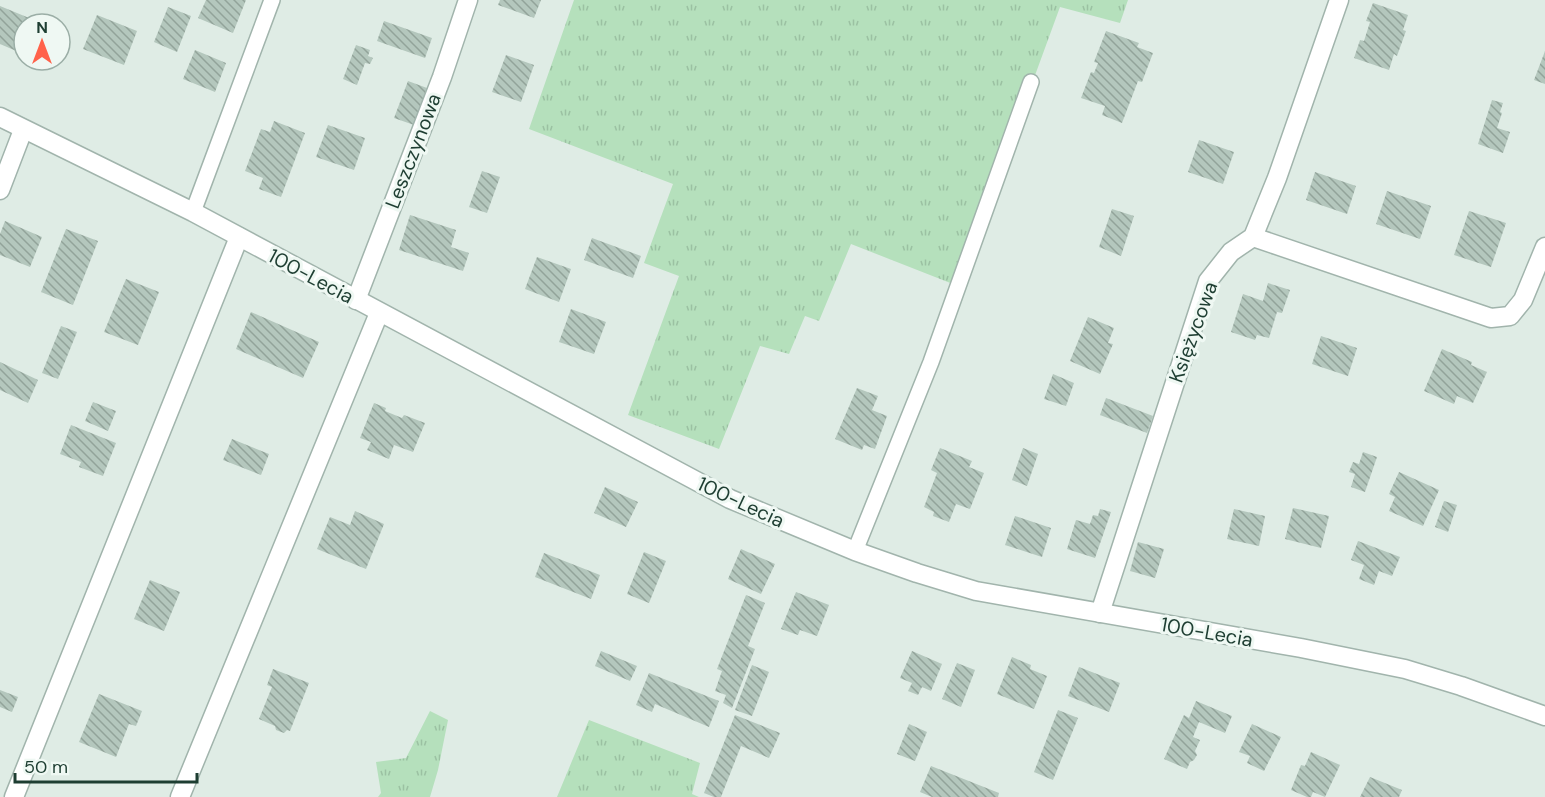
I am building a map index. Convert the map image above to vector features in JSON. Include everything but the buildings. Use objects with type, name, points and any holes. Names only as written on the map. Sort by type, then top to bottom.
[{"type":"street","name":"Leszczynowa","points":[[356,300],[442,77],[468,0]]},
{"type":"street","points":[[1339,0],[1277,178],[1253,237],[1491,318],[1510,316],[1523,300],[1545,247]]},
{"type":"street","name":"100-Lecia","points":[[0,117],[193,212],[730,499],[855,551],[976,591],[1300,648],[1405,669],[1545,716]]},
{"type":"street","points":[[0,190],[23,130]]},
{"type":"street","points":[[14,797],[239,237]]},
{"type":"street","name":"Księżycowa","points":[[1100,613],[1208,281],[1231,252],[1253,237]]},
{"type":"street","points":[[180,797],[379,313]]},
{"type":"lane","points":[[193,212],[272,0]]},
{"type":"lane","points":[[855,551],[931,362],[1031,82]]},
{"type":"green space","points":[[574,0],[1128,0],[1120,23],[1060,7],[958,286],[851,244],[819,321],[805,316],[789,354],[760,346],[719,449],[628,415],[679,276],[644,263],[673,184],[529,129]]},
{"type":"green space","points":[[430,711],[448,720],[430,797],[378,797],[381,793],[376,762],[406,758]]},
{"type":"green space","points":[[589,720],[700,763],[692,794],[699,797],[557,797]]}]
